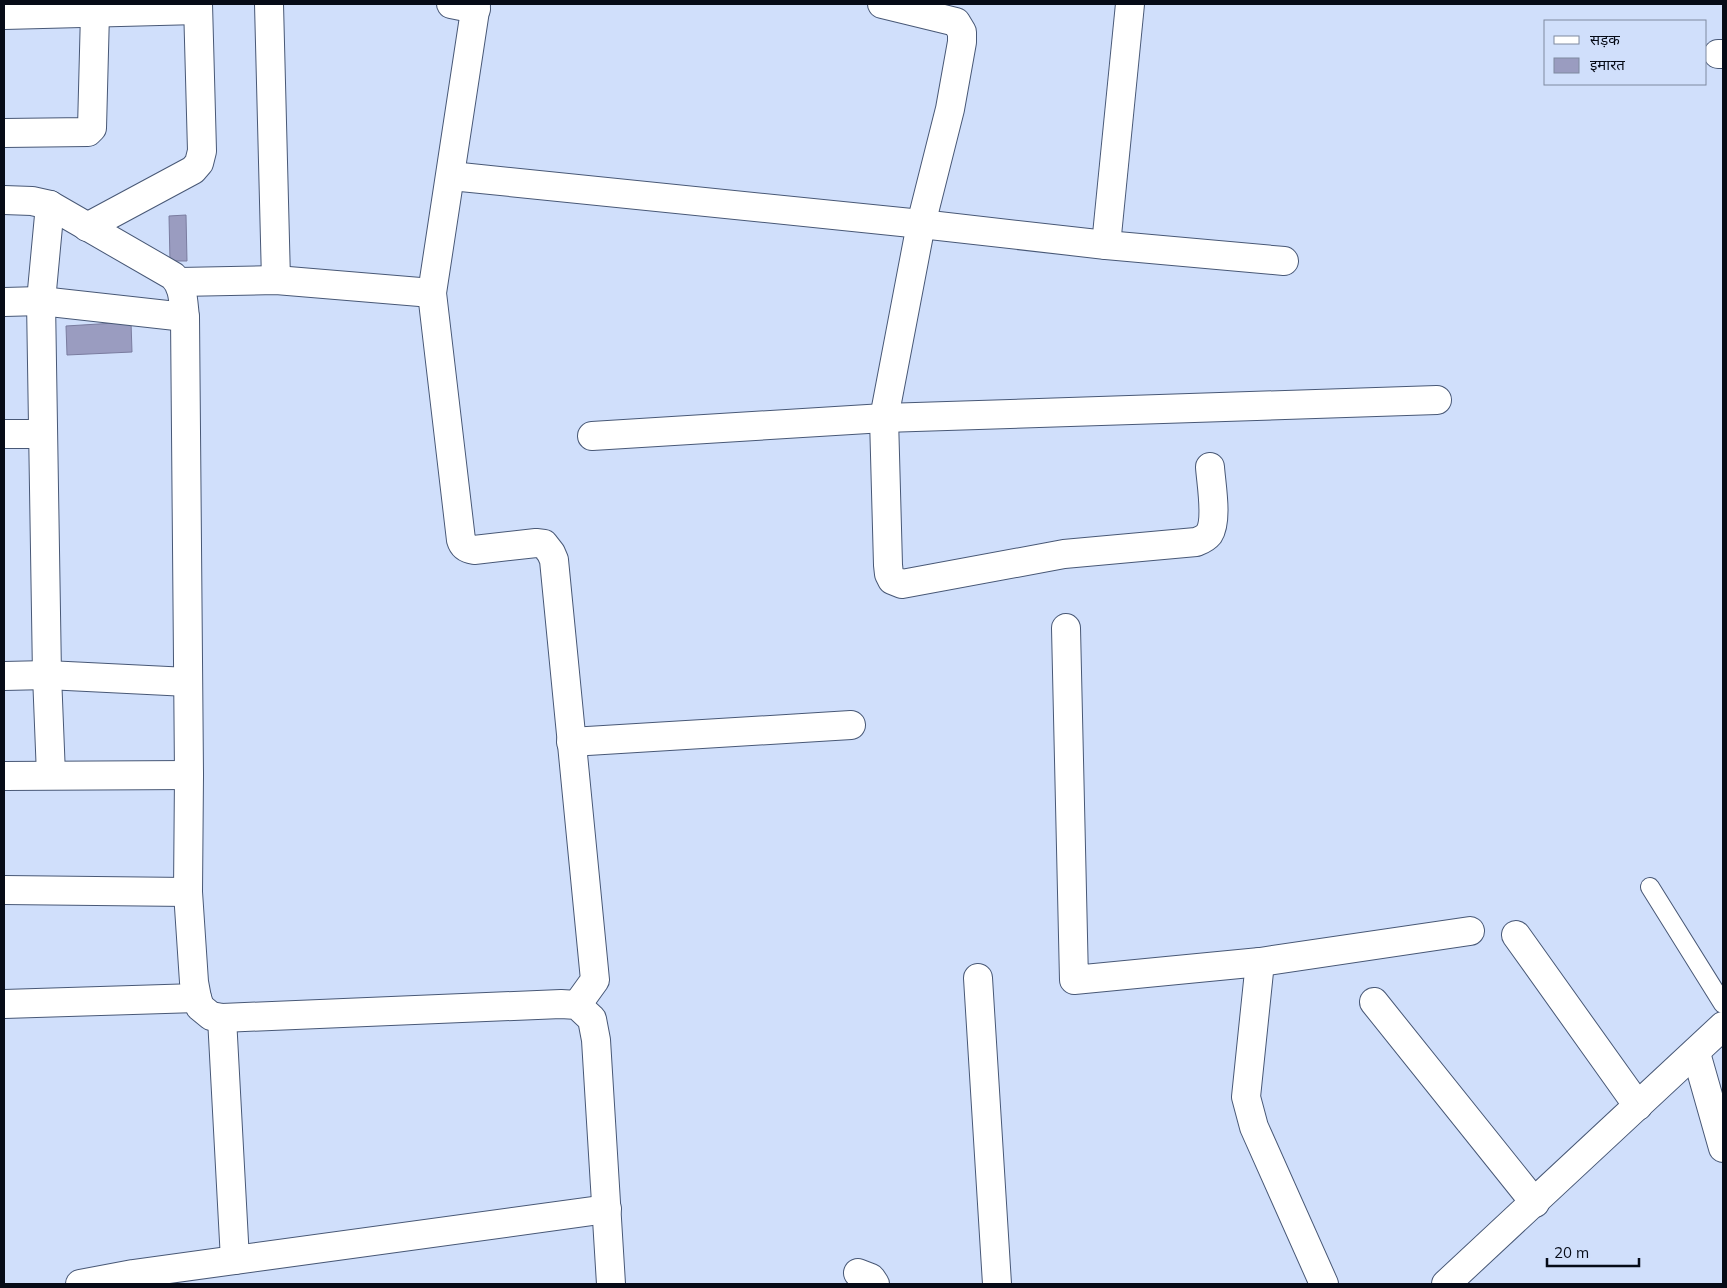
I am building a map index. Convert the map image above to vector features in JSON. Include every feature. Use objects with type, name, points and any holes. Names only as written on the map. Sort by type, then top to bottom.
[{"type":"street","points":[[269,4],[276,280]]},
{"type":"street","points":[[882,4],[956,22],[962,32],[962,42],[950,109],[921,224],[884,418],[889,574],[892,580],[902,584],[1064,554],[1196,542],[1203,539],[1211,530],[1213,520],[1210,467]]},
{"type":"street","points":[[1106,246],[1130,4]]},
{"type":"street","points":[[468,6],[451,176],[432,293],[463,545],[468,549],[474,550],[536,543],[544,544],[554,560],[595,980],[577,1005]]},
{"type":"street","points":[[4,15],[95,13],[198,7],[202,151],[199,163],[193,170],[87,227]]},
{"type":"street","points":[[4,133],[91,131],[95,13]]},
{"type":"street","points":[[451,176],[921,224],[1106,246],[1284,261]]},
{"type":"street","points":[[4,200],[32,201],[50,205],[173,276],[179,282],[182,290],[184,317],[189,775],[188,892],[194,982],[200,1007],[211,1016],[222,1018],[561,1004],[577,1005],[592,1019],[596,1040],[611,1284]]},
{"type":"street","points":[[50,205],[40,301],[47,675],[51,775]]},
{"type":"street","points":[[179,282],[276,280],[432,293]]},
{"type":"street","points":[[4,302],[40,301],[184,317]]},
{"type":"street","points":[[592,436],[884,418],[1437,400]]},
{"type":"street","points":[[4,434],[43,434]]},
{"type":"street","points":[[1066,628],[1074,980],[1260,962],[1470,931]]},
{"type":"street","points":[[4,676],[47,675],[188,682]]},
{"type":"street","points":[[571,742],[851,725]]},
{"type":"street","points":[[4,776],[189,775]]},
{"type":"street","points":[[4,890],[188,892]]},
{"type":"street","points":[[1516,935],[1638,1106]]},
{"type":"street","points":[[1260,962],[1246,1097],[1254,1127],[1324,1284]]},
{"type":"street","points":[[978,978],[997,1284]]},
{"type":"street","points":[[4,1004],[197,998]]},
{"type":"street","points":[[1374,1002],[1535,1203]]},
{"type":"street","points":[[222,1018],[235,1260]]},
{"type":"street","points":[[1446,1284],[1723,1026]]},
{"type":"street","points":[[1696,1053],[1723,1148]]},
{"type":"street","points":[[80,1284],[133,1274],[607,1209]]},
{"type":"lane","points":[[1650,887],[1723,1004]]},
{"type":"building","points":[[186,215],[187,261],[170,261],[169,216]]},
{"type":"building","points":[[131,322],[132,352],[67,355],[66,326]]}]
